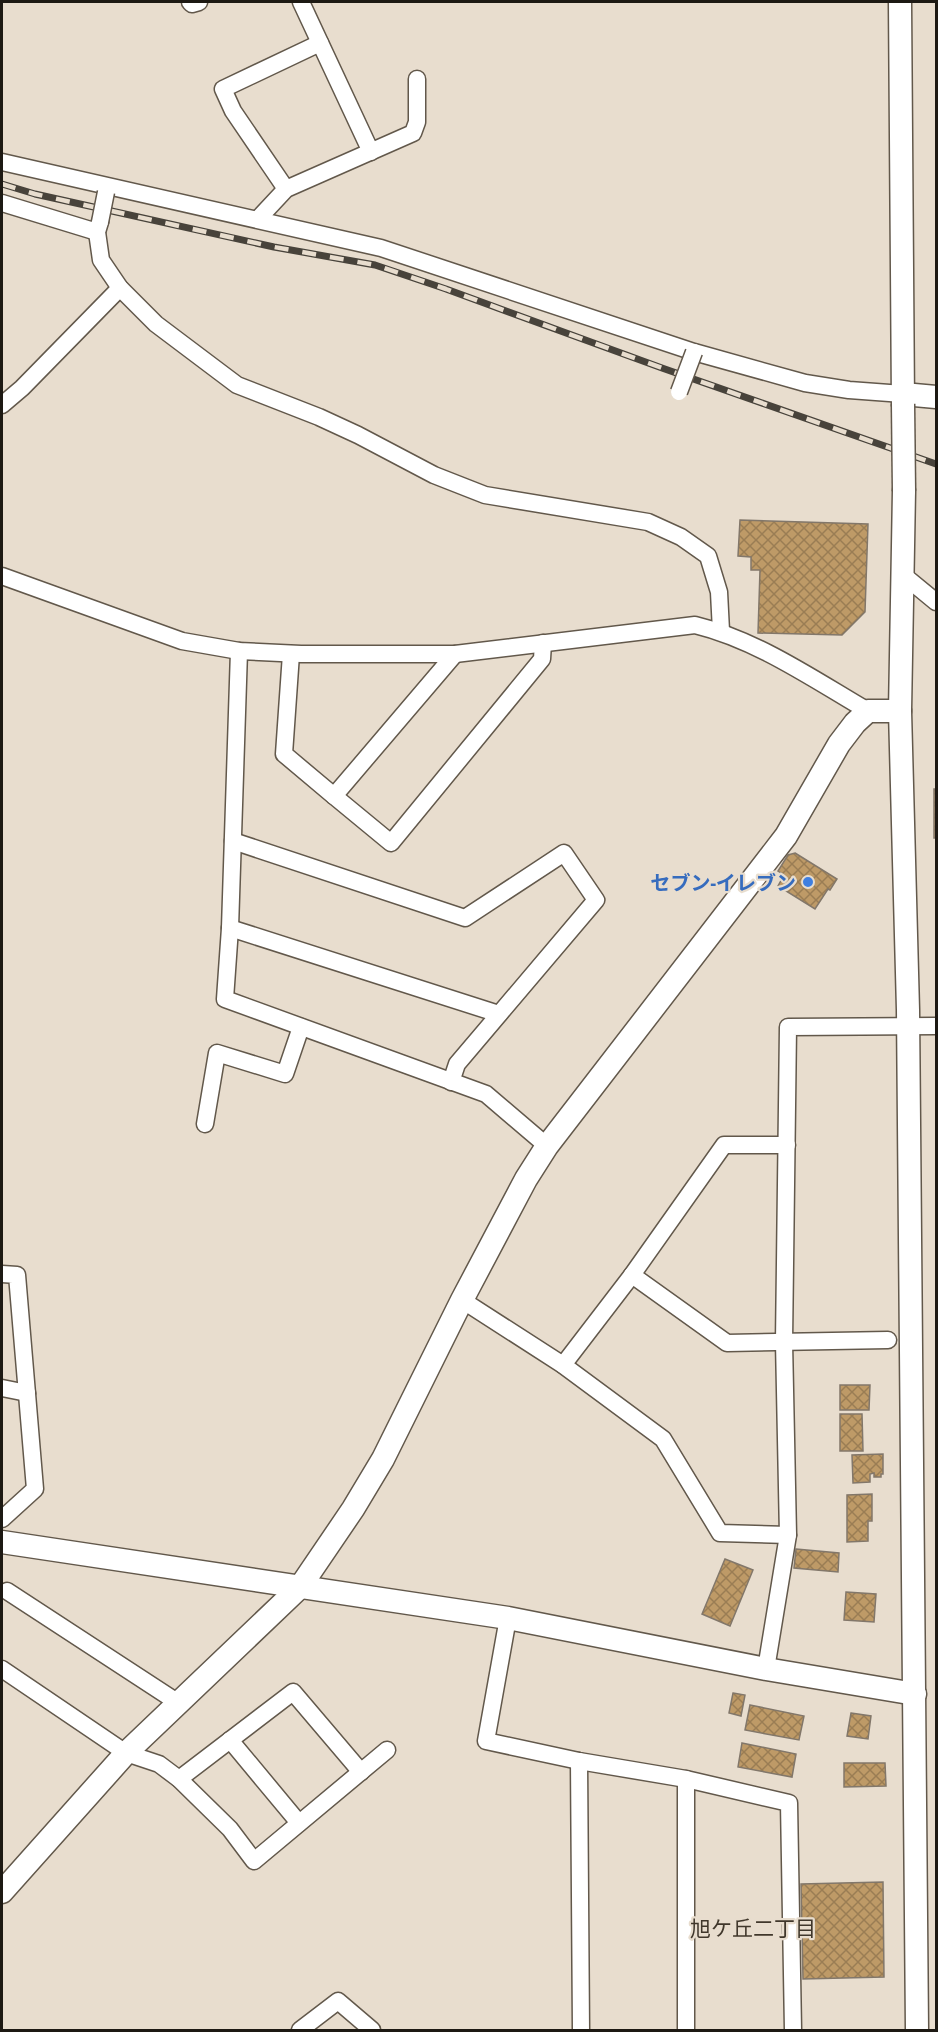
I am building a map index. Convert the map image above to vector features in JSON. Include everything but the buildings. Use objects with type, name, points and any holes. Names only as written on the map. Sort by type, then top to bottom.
[{"type":"street","points":[[190,2],[192,4],[199,2]]},
{"type":"street","points":[[301,2],[371,152]]},
{"type":"street","points":[[900,2],[904,491],[900,711],[909,1026],[917,2031]]},
{"type":"street","points":[[286,189],[233,111],[223,89],[320,43]]},
{"type":"street","points":[[258,219],[286,189],[414,133],[417,122],[417,79]]},
{"type":"street","points":[[2,162],[107,188],[258,219],[381,248],[694,352],[805,383],[903,399],[936,397]]},
{"type":"street","points":[[107,188],[98,227],[101,260],[120,288],[156,324],[237,385],[319,417],[434,475],[486,495],[648,522],[681,537],[708,556],[719,592],[721,631]]},
{"type":"street","points":[[2,203],[98,227]]},
{"type":"street","points":[[2,405],[22,388],[120,288]]},
{"type":"street","points":[[679,392],[694,352]]},
{"type":"street","points":[[902,574],[936,602]]},
{"type":"street","points":[[2,576],[182,640],[239,651],[291,654],[455,654],[695,625],[721,631],[782,661],[868,711],[900,711]]},
{"type":"street","points":[[291,654],[284,754],[391,843],[542,659],[543,643]]},
{"type":"street","points":[[239,651],[230,928],[225,999],[486,1094],[547,1146]]},
{"type":"street","points":[[334,796],[455,654]]},
{"type":"street","points":[[2,1892],[126,1753],[300,1587],[353,1509],[383,1459],[462,1300],[526,1179],[547,1146],[786,836],[838,744],[868,711]]},
{"type":"street","points":[[233,841],[465,918],[564,853],[596,900],[457,1064],[451,1082]]},
{"type":"street","points":[[230,928],[499,1014]]},
{"type":"street","points":[[766,1669],[788,1535],[784,1342],[788,1027],[936,1026]]},
{"type":"street","points":[[205,1124],[217,1053],[285,1074],[301,1027]]},
{"type":"street","points":[[563,1365],[632,1275],[724,1144],[787,1145]]},
{"type":"street","points":[[2,1274],[17,1275],[35,1489],[2,1519]]},
{"type":"street","points":[[632,1275],[727,1343],[888,1340]]},
{"type":"street","points":[[462,1300],[563,1365],[663,1439],[720,1533],[788,1535]]},
{"type":"street","points":[[2,1388],[27,1393]]},
{"type":"street","points":[[2,1542],[508,1618],[766,1669],[915,1694]]},
{"type":"street","points":[[7,1591],[177,1702]]},
{"type":"street","points":[[508,1618],[486,1741],[579,1761],[686,1779],[789,1803],[793,2031]]},
{"type":"street","points":[[2,1669],[126,1753],[159,1764],[179,1779],[230,1829],[254,1861],[387,1750]]},
{"type":"street","points":[[179,1779],[293,1692],[362,1772]]},
{"type":"street","points":[[230,1740],[299,1823]]},
{"type":"street","points":[[579,1761],[581,2031]]},
{"type":"street","points":[[686,1779],[687,2031]]},
{"type":"street","points":[[300,2031],[338,2001],[372,2031]]},
{"type":"railway","points":[[2,184],[35,194],[274,247],[375,265],[936,464]]},
{"type":"place","name":"セブン-イレブン","points":[[808,882]]},
{"type":"district","name":"旭ケ丘二丁目","points":[[753,1928]]}]
